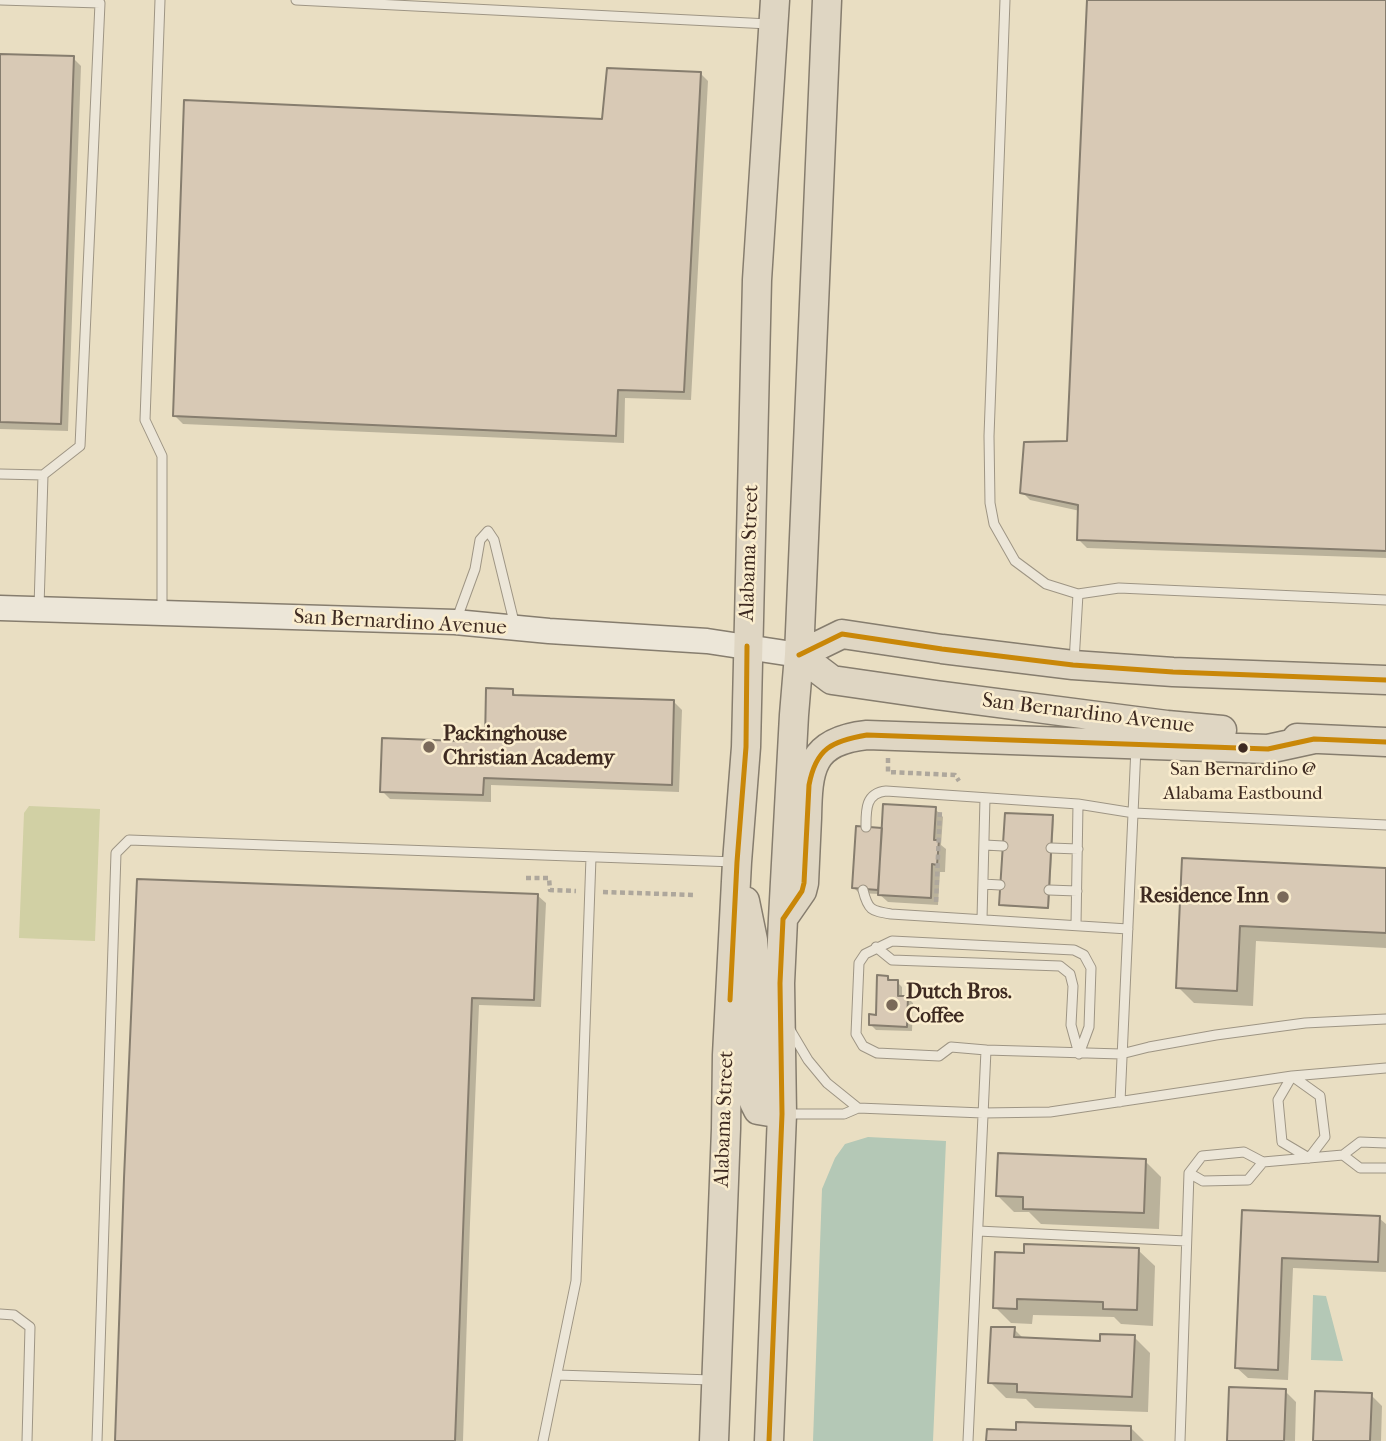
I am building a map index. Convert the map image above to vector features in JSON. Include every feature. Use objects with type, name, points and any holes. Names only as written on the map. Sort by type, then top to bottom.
[{"type":"main road","points":[[769,1441],[782,1114],[780,1013],[783,919],[793,715],[799,655],[827,0]]},
{"type":"main road","name":"Alabama Street","points":[[714,1441],[727,1055],[746,747],[757,280],[775,12]]},
{"type":"main road","name":"San Bernardino Avenue","points":[[0,608],[455,622],[707,641],[799,655],[832,680],[1167,725],[1314,739],[1386,741]]},
{"type":"main road","points":[[799,655],[842,634],[1073,665],[1173,672],[1386,680]]},
{"type":"main road","points":[[783,919],[802,891],[804,883],[808,782],[813,765],[830,745],[850,737],[867,735],[1268,749],[1314,739]]},
{"type":"main road","points":[[737,862],[753,940],[754,1102],[758,1110],[782,1114]]},
{"type":"lane","points":[[0,0],[100,3],[80,446],[43,475],[0,474]]},
{"type":"lane","points":[[160,0],[145,419],[162,456],[162,614]]},
{"type":"lane","points":[[296,0],[775,12]]},
{"type":"lane","points":[[1005,0],[989,436],[990,503],[994,524],[1015,561],[1045,584],[1079,594],[1119,588],[1386,600]]},
{"type":"lane","points":[[39,609],[43,475]]},
{"type":"lane","points":[[455,622],[475,569],[480,540],[488,531],[494,540],[515,628]]},
{"type":"lane","points":[[1073,665],[1079,594]]},
{"type":"lane","points":[[1120,1102],[1136,744]]},
{"type":"lane","points":[[866,827],[868,803],[872,796],[879,792],[1078,804],[1134,813],[1386,825]]},
{"type":"lane","points":[[982,919],[985,797]]},
{"type":"lane","points":[[1076,925],[1078,804]]},
{"type":"lane","points":[[97,1441],[116,853],[129,840],[737,862]]},
{"type":"lane","points":[[985,845],[1003,846]]},
{"type":"lane","points":[[1051,848],[1078,849]]},
{"type":"lane","points":[[543,1441],[576,1281],[591,857]]},
{"type":"lane","points":[[983,884],[1000,885]]},
{"type":"lane","points":[[863,890],[867,904],[874,911],[891,914],[1128,929]]},
{"type":"lane","points":[[1049,890],[1077,891]]},
{"type":"lane","points":[[1079,1054],[1089,1027],[1091,968],[1084,955],[1074,950],[892,941],[865,954],[859,963],[856,1034],[863,1046],[877,1053],[939,1056],[951,1047],[1079,1054],[1121,1054],[1229,1033],[1305,1024],[1386,1019]]},
{"type":"lane","points":[[876,947],[892,960],[1059,966],[1070,974],[1073,986],[1071,1025],[1079,1054]]},
{"type":"lane","points":[[780,1013],[808,1060],[827,1083],[858,1108]]},
{"type":"lane","points":[[968,1441],[986,1050]]},
{"type":"lane","points":[[782,1114],[844,1114],[858,1108],[984,1113],[1050,1112],[1292,1076],[1386,1068]]},
{"type":"lane","points":[[1292,1076],[1278,1100],[1282,1142],[1309,1158]]},
{"type":"lane","points":[[1292,1076],[1320,1096],[1325,1137],[1309,1158]]},
{"type":"lane","points":[[1180,1441],[1189,1173],[1202,1156],[1244,1152],[1263,1162],[1343,1155],[1360,1142],[1386,1143]]},
{"type":"lane","points":[[1343,1155],[1360,1168],[1386,1168]]},
{"type":"lane","points":[[1189,1173],[1203,1181],[1248,1180],[1263,1162]]},
{"type":"lane","points":[[978,1231],[1186,1241]]},
{"type":"lane","points":[[0,1314],[15,1315],[30,1327],[27,1441]]},
{"type":"lane","points":[[557,1375],[716,1380]]},
{"type":"path","points":[[888,757],[888,772],[955,775],[962,786]]},
{"type":"path","points":[[936,907],[940,808],[950,807]]},
{"type":"green space","points":[[29,806],[100,809],[95,941],[19,938],[24,813]]},
{"type":"shaded area","points":[[868,1137],[946,1141],[933,1441],[813,1441],[822,1189],[835,1158],[845,1144]]},
{"type":"shaded area","points":[[1313,1295],[1326,1296],[1343,1361],[1311,1360]]},
{"type":"building","points":[[1087,0],[1386,0],[1386,551],[1077,540],[1078,505],[1020,493],[1024,442],[1067,441]]},
{"type":"building","points":[[0,54],[74,56],[61,424],[0,422]]},
{"type":"building","points":[[607,68],[701,72],[684,392],[618,390],[616,436],[173,416],[184,100],[602,119]]},
{"type":"building","points":[[486,688],[513,689],[513,695],[674,700],[672,785],[484,778],[483,795],[380,792],[382,738],[485,742]]},
{"type":"building","points":[[883,804],[936,807],[934,840],[939,840],[937,865],[932,864],[931,898],[878,895]]},
{"type":"building","points":[[1005,813],[1053,815],[1048,908],[999,905]]},
{"type":"building","points":[[856,826],[882,828],[878,890],[852,888]]},
{"type":"building","name":"Residence Inn","points":[[1182,858],[1386,868],[1386,933],[1240,926],[1237,991],[1176,988]]},
{"type":"building","points":[[137,879],[538,894],[534,1000],[472,998],[455,1441],[115,1441]]},
{"type":"building","name":"Dutch Bros. Coffee","points":[[877,975],[888,976],[888,980],[898,980],[898,996],[908,996],[907,1027],[869,1025],[869,1014],[876,1015]]},
{"type":"building","points":[[998,1153],[1146,1159],[1144,1213],[1023,1209],[1023,1197],[996,1196]]},
{"type":"building","points":[[1242,1210],[1380,1216],[1378,1262],[1282,1258],[1278,1370],[1235,1368]]},
{"type":"building","points":[[1024,1244],[1139,1248],[1137,1310],[1103,1309],[1103,1302],[1017,1299],[1017,1309],[993,1308],[995,1252],[1024,1253]]},
{"type":"building","points":[[991,1327],[1015,1327],[1014,1337],[1100,1341],[1100,1334],[1135,1335],[1132,1397],[1017,1392],[1017,1384],[988,1383]]},
{"type":"building","points":[[1229,1387],[1286,1389],[1284,1441],[1227,1441]]},
{"type":"building","points":[[1315,1391],[1372,1393],[1370,1441],[1313,1441]]},
{"type":"building","points":[[1016,1422],[1131,1426],[1131,1441],[986,1441],[987,1429],[1016,1430]]},
{"type":"transit line","points":[[799,655],[842,634],[1073,665],[1173,672],[1386,680]]},
{"type":"transit line","points":[[730,1000],[746,747],[747,646]]},
{"type":"transit line","points":[[769,1441],[782,1114],[780,983],[783,919],[802,891],[804,883],[809,785],[821,755],[844,740],[867,735],[1268,749],[1314,739],[1386,742]]},
{"type":"place","name":"Packinghouse Christian Academy","points":[[429,747]]},
{"type":"place","name":"San Bernardino @ Alabama Eastbound","points":[[1243,748]]},
{"type":"place","name":"Residence Inn","points":[[1283,897]]},
{"type":"place","name":"Dutch Bros. Coffee","points":[[892,1005]]}]
